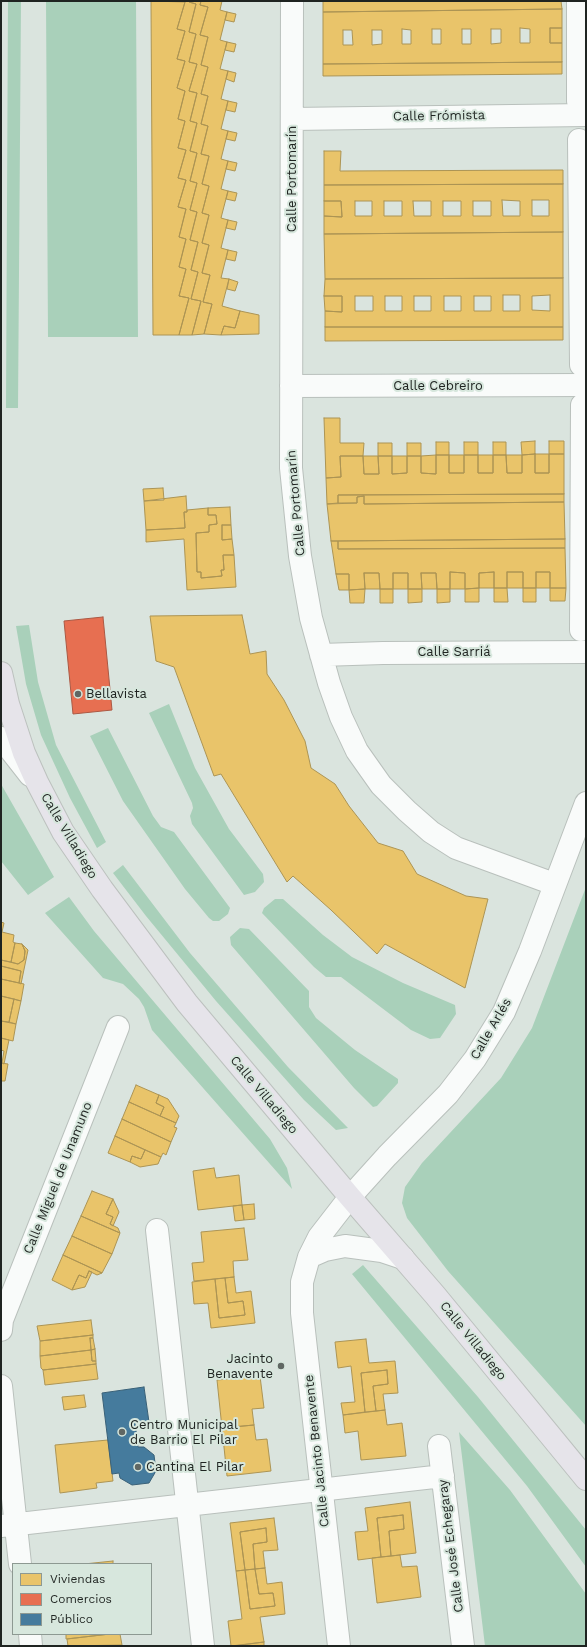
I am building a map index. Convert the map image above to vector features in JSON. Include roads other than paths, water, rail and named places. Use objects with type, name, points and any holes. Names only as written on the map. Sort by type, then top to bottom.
[{"type":"highway","name":"Calle Villadiego","points":[[1,673],[8,704],[24,753],[63,832],[88,870],[187,1004],[403,1258],[586,1479]]},
{"type":"street","name":"Calle Portomarín","points":[[292,1],[291,468],[300,556],[310,618],[341,717],[357,751],[381,785],[431,832],[456,848],[554,884]]},
{"type":"street","points":[[578,1],[582,108]]},
{"type":"street","name":"Calle Frómista","points":[[292,119],[582,108]]},
{"type":"street","points":[[579,140],[583,385],[581,630]]},
{"type":"street","name":"Calle Cebreiro","points":[[291,386],[583,385]]},
{"type":"street","name":"Calle Sarriá","points":[[321,655],[383,652],[586,652]]},
{"type":"street","points":[[1,738],[37,782]]},
{"type":"street","name":"Calle Arlés","points":[[350,1197],[387,1156],[448,1094],[475,1059],[504,1012],[530,951],[554,884],[586,803]]},
{"type":"street","name":"Calle Miguel de Unamuno","points":[[1,1330],[2,1320],[118,1027]]},
{"type":"street","name":"Calle Jacinto Benavente","points":[[339,1646],[302,1313],[302,1282],[309,1257],[319,1237],[350,1197]]},
{"type":"street","points":[[157,1230],[203,1646]]},
{"type":"street","points":[[309,1257],[325,1250],[345,1246],[382,1251],[403,1258]]},
{"type":"street","points":[[1,1386],[8,1525],[20,1563]]},
{"type":"street","name":"Calle José Echegaray","points":[[439,1446],[463,1646]]},
{"type":"street","points":[[8,1525],[443,1476]]},
{"type":"street","points":[[30,1635],[31,1646]]},
{"type":"place","name":"Bellavista","points":[[78,694]]},
{"type":"place","name":"Jacinto Benavente","points":[[281,1366]]},
{"type":"place","name":"Centro Municipal de Barrio El Pilar","points":[[122,1432]]},
{"type":"place","name":"Cantina El Pilar","points":[[138,1467]]}]
